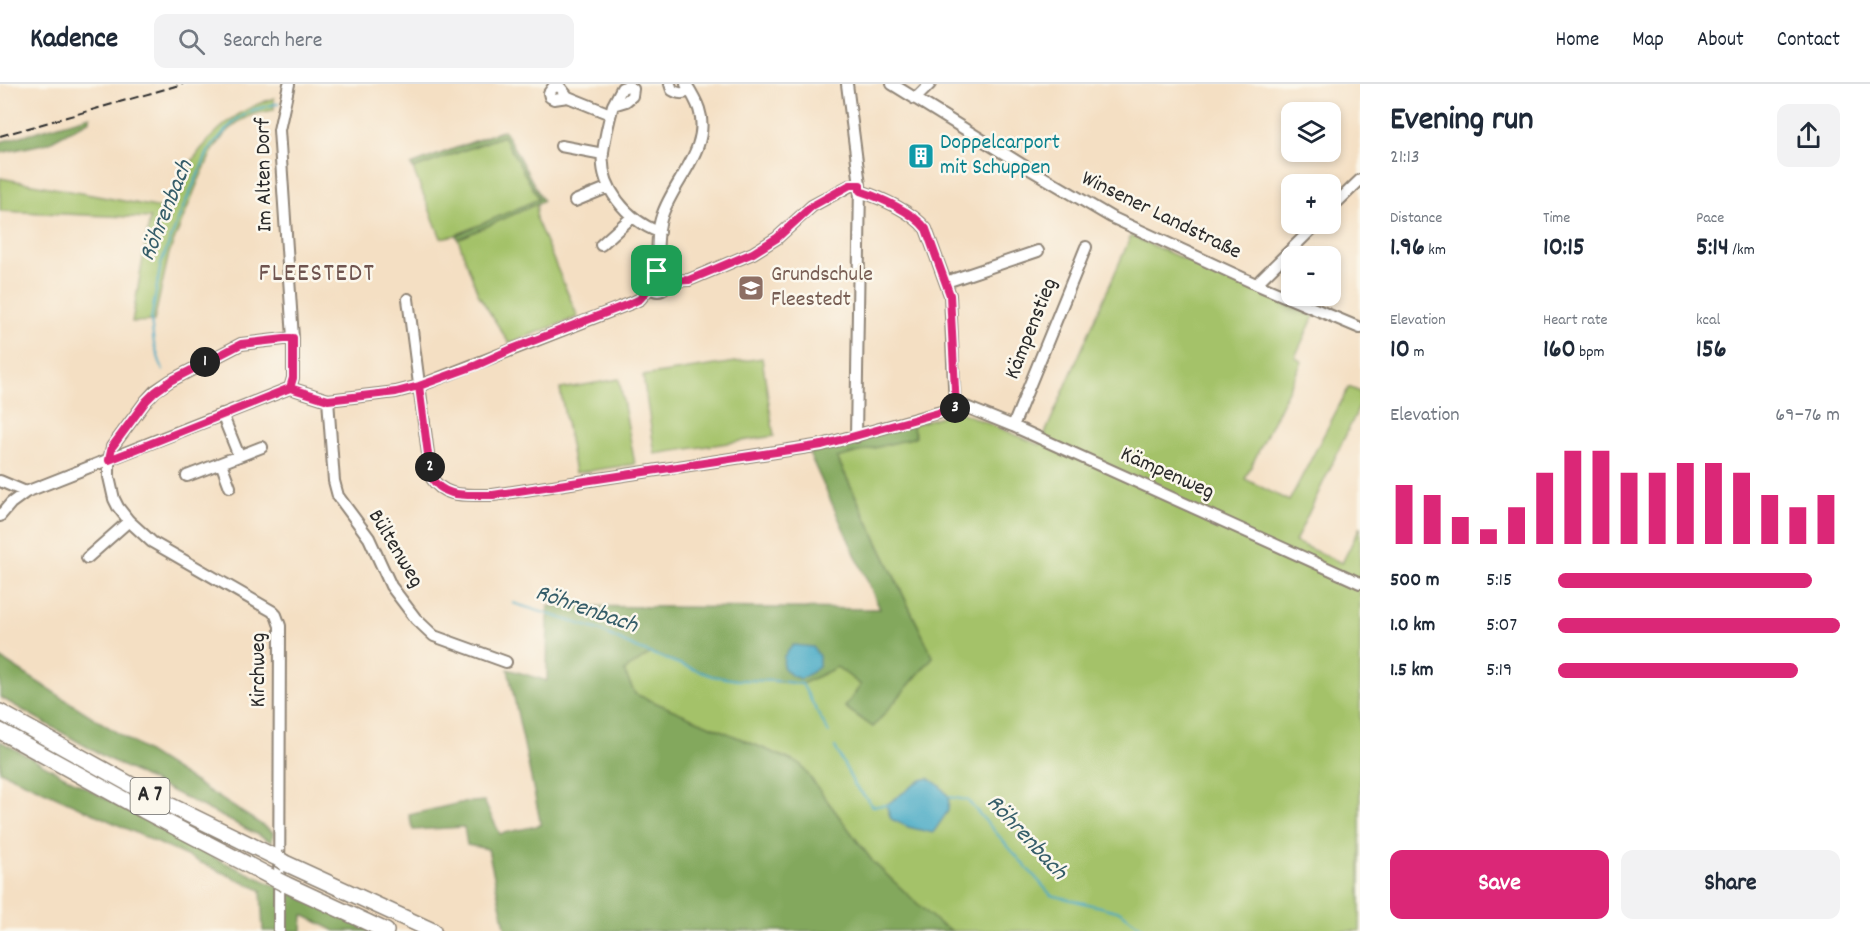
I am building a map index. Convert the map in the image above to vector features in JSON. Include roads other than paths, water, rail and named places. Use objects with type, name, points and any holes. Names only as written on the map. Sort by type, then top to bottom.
[{"type":"highway","name":"A 7","points":[[0,712],[151,796],[433,931]]},
{"type":"highway","name":"A 7","points":[[0,731],[143,810],[281,882],[386,931]]},
{"type":"street","name":"Im Alten Dorf","points":[[289,84],[279,130],[293,338],[293,378],[290,388]]},
{"type":"street","points":[[657,271],[662,215],[693,157],[701,135],[702,122],[699,109],[688,88],[682,94],[672,90],[670,84]]},
{"type":"street","points":[[848,84],[860,188],[856,437]]},
{"type":"street","name":"Winsener Landstraße","points":[[892,84],[1111,217],[1258,285],[1360,328]]},
{"type":"street","points":[[915,99],[930,84]]},
{"type":"street","points":[[568,97],[612,110],[603,154],[609,187],[618,202],[632,217],[646,227],[659,232]]},
{"type":"street","points":[[561,146],[603,154]]},
{"type":"street","points":[[1341,198],[1360,180]]},
{"type":"street","points":[[408,299],[431,477],[437,487],[450,494],[493,495],[822,445],[956,408],[950,295],[926,229],[920,221],[860,188],[850,185],[812,206],[777,238],[753,253],[689,280],[668,281]]},
{"type":"street","points":[[575,201],[609,187]]},
{"type":"street","points":[[601,245],[632,217]]},
{"type":"street","points":[[1258,285],[1261,279],[1307,234]]},
{"type":"street","name":"Kämpenstieg","points":[[1014,426],[1086,247]]},
{"type":"street","points":[[946,282],[1038,251]]},
{"type":"street","points":[[657,271],[664,274],[668,281],[666,287],[661,290],[655,290],[648,283],[650,275],[657,271]]},
{"type":"street","points":[[0,516],[11,503],[26,492],[290,388],[328,400],[396,392],[419,386],[634,302],[640,299],[650,287]]},
{"type":"street","points":[[109,460],[112,447],[146,401],[170,381],[241,344],[293,338]]},
{"type":"street","name":"Bültenweg","points":[[328,400],[334,481],[338,496],[369,538],[391,586],[417,619],[434,636],[506,662]]},
{"type":"street","name":"Kämpenweg","points":[[956,408],[966,407],[1014,426],[1360,583]]},
{"type":"street","points":[[222,414],[239,456]]},
{"type":"street","points":[[187,476],[262,447]]},
{"type":"street","name":"Kirchweg","points":[[109,460],[109,477],[114,499],[129,521],[152,542],[272,611],[280,626],[279,931]]},
{"type":"street","points":[[221,463],[230,487]]},
{"type":"street","points":[[0,481],[26,492]]},
{"type":"street","points":[[87,558],[129,521]]},
{"type":"water","points":[[793,645],[813,647],[819,656],[819,667],[801,679],[792,676],[783,667],[784,656]]},
{"type":"water","points":[[929,778],[949,797],[948,811],[933,833],[908,827],[891,819],[886,805],[921,780]]},
{"type":"waterway","name":"Röhrenbach","points":[[163,371],[154,344],[151,320],[161,263],[182,210],[209,150],[225,131],[236,120],[253,110],[279,103]]},
{"type":"waterway","name":"Röhrenbach","points":[[513,603],[599,630],[636,648],[712,676],[802,684],[829,733]]},
{"type":"waterway","name":"Röhrenbach","points":[[835,747],[854,784],[873,806],[887,805]]},
{"type":"waterway","name":"Röhrenbach","points":[[949,797],[967,800],[1051,895],[1121,912],[1146,931]]},
{"type":"railway","points":[[0,136],[183,84]]},
{"type":"place","name":"Doppelcarport mit Schuppen","points":[[921,156]]},
{"type":"place","name":"Grundschule Fleestedt","points":[[751,288]]},
{"type":"district","name":"FLEESTEDT","points":[[317,274]]}]
